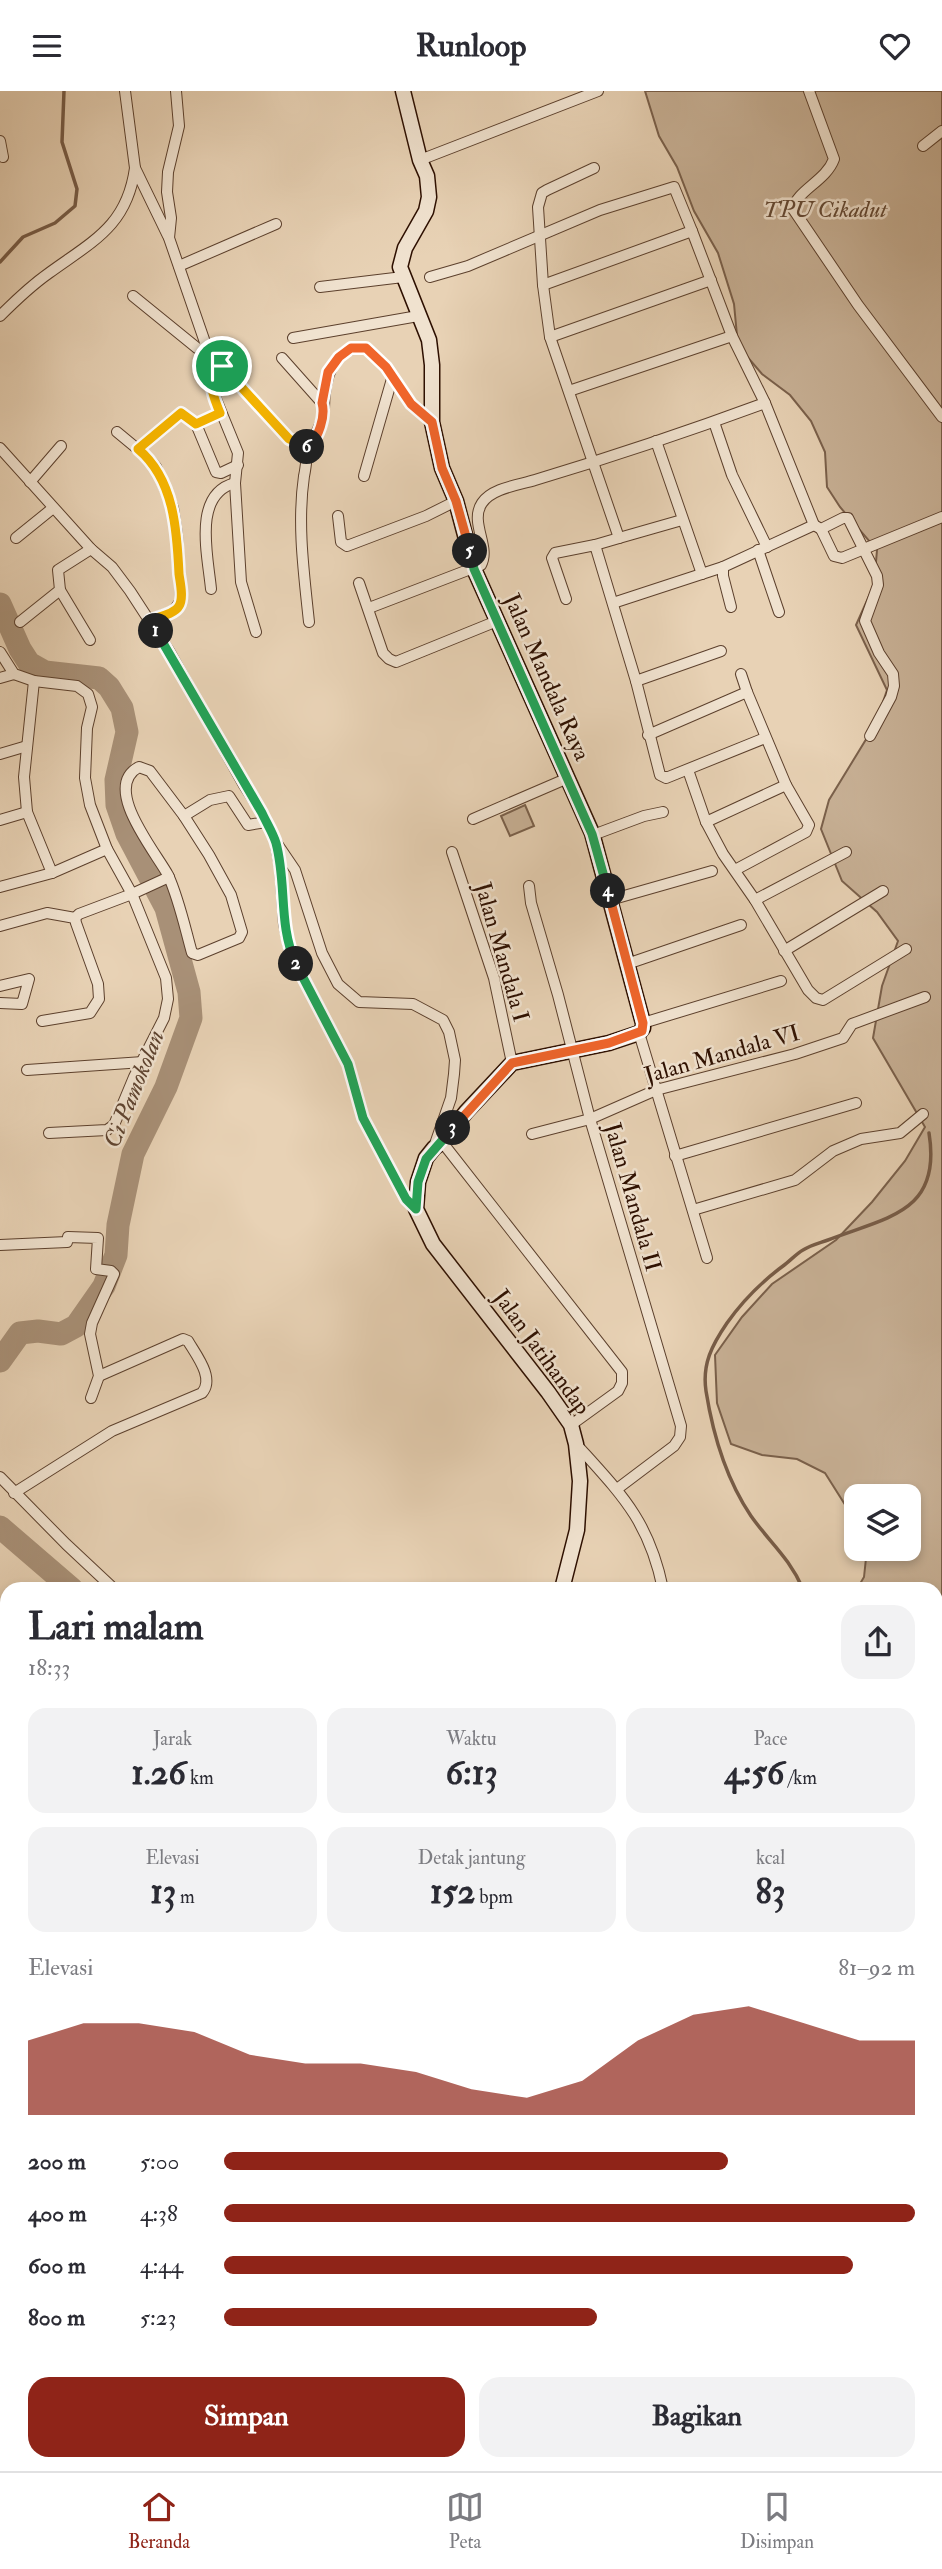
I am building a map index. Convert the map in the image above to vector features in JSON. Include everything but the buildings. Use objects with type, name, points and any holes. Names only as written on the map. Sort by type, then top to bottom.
[{"type":"street","points":[[125,91],[135,168],[169,238],[208,351],[289,439],[309,448]]},
{"type":"street","points":[[169,238],[171,218],[167,192],[168,172],[179,126],[176,91]]},
{"type":"street","name":"Jalan Mandala Raya","points":[[403,91],[427,176],[429,197],[426,211],[405,248],[400,267],[429,340],[432,422],[442,468],[456,501],[474,569],[593,835],[641,1028]]},
{"type":"street","points":[[421,160],[598,91]]},
{"type":"street","points":[[809,91],[834,159],[831,169],[797,199],[793,209],[858,305],[942,417]]},
{"type":"street","points":[[923,146],[942,131]]},
{"type":"street","points":[[0,141],[3,157]]},
{"type":"street","points":[[0,316],[46,275],[106,233],[126,204],[135,168]]},
{"type":"street","points":[[594,168],[542,193],[538,207],[543,285],[550,337],[619,538]]},
{"type":"street","points":[[430,277],[468,266],[600,210],[672,186],[732,336],[765,403],[818,527],[834,556],[838,558],[942,517]]},
{"type":"street","points":[[179,266],[276,224]]},
{"type":"street","points":[[543,285],[692,231]]},
{"type":"street","points":[[320,287],[403,277]]},
{"type":"street","points":[[550,337],[711,279]]},
{"type":"street","points":[[133,296],[197,348],[208,351]]},
{"type":"street","points":[[293,338],[418,316]]},
{"type":"street","points":[[569,391],[732,336]]},
{"type":"street","points":[[322,403],[328,372],[343,352],[351,348],[366,348],[386,367],[411,404],[432,422]]},
{"type":"street","points":[[282,358],[324,408],[317,437],[309,448],[303,480],[301,553],[309,622]]},
{"type":"street","points":[[222,366],[214,375],[211,387],[238,453],[235,483],[241,582],[256,632]]},
{"type":"street","points":[[364,476],[392,379]]},
{"type":"street","points":[[369,608],[481,565],[484,559],[478,509],[490,494],[765,403]]},
{"type":"street","points":[[138,449],[181,413],[196,424],[216,472],[221,473],[238,464]]},
{"type":"street","points":[[196,424],[220,413]]},
{"type":"street","points":[[714,422],[732,475],[763,549],[779,612]]},
{"type":"street","points":[[117,432],[156,467],[173,508],[177,534],[179,606],[174,611],[150,620]]},
{"type":"street","points":[[656,441],[702,574]]},
{"type":"street","points":[[30,482],[61,446]]},
{"type":"street","points":[[0,448],[91,549],[112,567],[150,620],[276,842],[295,870],[322,953],[338,984],[359,1002],[413,1004],[443,1020],[455,1060],[451,1098],[434,1149],[418,1182],[416,1209]]},
{"type":"street","points":[[211,589],[206,525],[210,500],[217,490],[235,483]]},
{"type":"street","points":[[338,516],[341,542],[346,546],[426,516],[456,501]]},
{"type":"street","points":[[16,538],[53,508]]},
{"type":"street","points":[[613,603],[723,567],[818,527],[844,517],[848,518],[877,576],[878,586],[868,611],[867,628],[893,674],[891,697],[870,736]]},
{"type":"street","points":[[566,599],[552,558],[555,554],[682,520]]},
{"type":"street","points":[[595,545],[636,681],[660,775],[666,778],[765,738]]},
{"type":"street","points":[[90,640],[60,590],[58,570],[91,549]]},
{"type":"street","points":[[723,567],[731,607]]},
{"type":"street","points":[[359,583],[383,653],[396,662],[497,621]]},
{"type":"street","points":[[20,622],[60,590]]},
{"type":"street","points":[[636,681],[721,651]]},
{"type":"street","points":[[0,652],[14,674]]},
{"type":"street","points":[[0,678],[14,674],[34,681],[77,686],[88,694],[92,707],[85,778],[90,806],[107,849],[132,894],[168,988],[164,1018],[111,1128],[49,1133]]},
{"type":"street","points":[[735,870],[806,832],[809,825],[786,785],[741,674]]},
{"type":"street","points":[[34,681],[24,777],[27,812],[52,873]]},
{"type":"street","points":[[648,735],[747,692]]},
{"type":"street","points":[[0,754],[27,746]]},
{"type":"street","points":[[139,767],[150,771],[184,816],[231,895],[241,936],[194,955],[165,878],[129,811],[127,780],[131,771],[139,767]]},
{"type":"street","points":[[688,770],[706,822],[808,991],[816,998],[822,1000],[906,949]]},
{"type":"street","points":[[473,819],[568,778]]},
{"type":"street","points":[[706,822],[786,785]]},
{"type":"street","points":[[184,816],[210,800],[229,796],[248,825],[266,822]]},
{"type":"street","points":[[0,820],[27,812]]},
{"type":"street","points":[[593,835],[644,816],[663,812]]},
{"type":"street","points":[[276,842],[284,924],[290,951],[348,1064],[363,1118],[406,1199],[416,1209]]},
{"type":"street","points":[[0,887],[52,873],[107,849]]},
{"type":"street","name":"Jalan Mandala I","points":[[452,852],[494,978],[512,1063]]},
{"type":"street","points":[[755,900],[846,852]]},
{"type":"street","points":[[610,899],[712,871]]},
{"type":"street","points":[[75,918],[79,913],[132,894],[165,878]]},
{"type":"street","name":"Jalan Mandala II","points":[[529,886],[531,903],[590,1119],[681,1426],[680,1437],[674,1446],[617,1489]]},
{"type":"street","points":[[784,951],[883,891]]},
{"type":"street","points":[[0,926],[47,913],[75,918]]},
{"type":"street","points":[[41,1021],[90,1013],[100,999],[98,984],[75,918]]},
{"type":"street","points":[[627,964],[741,925]]},
{"type":"street","points":[[0,986],[29,979],[22,1004],[0,1003]]},
{"type":"street","points":[[434,1149],[512,1063],[573,1051],[781,981]]},
{"type":"street","name":"Jalan Mandala VI","points":[[532,1134],[590,1119],[656,1090],[795,1054],[843,1038],[852,1024],[925,997]]},
{"type":"street","points":[[641,1028],[656,1090],[707,1258]]},
{"type":"street","points":[[27,1070],[143,1062]]},
{"type":"street","points":[[676,1156],[856,1103]]},
{"type":"street","points":[[693,1210],[795,1180],[833,1151],[861,1139],[900,1133],[923,1114]]},
{"type":"street","points":[[434,1149],[622,1372],[622,1383],[618,1391],[571,1425]]},
{"type":"street","name":"Jalan Jatihandap","points":[[416,1209],[433,1244],[571,1425],[580,1481],[577,1530],[564,1582]]},
{"type":"street","points":[[0,1245],[66,1242],[68,1237],[98,1238],[96,1268],[111,1271],[114,1275],[90,1333],[99,1376],[91,1398]]},
{"type":"street","points":[[14,1493],[112,1431],[202,1393],[206,1388],[206,1377],[200,1362],[188,1341],[183,1339],[99,1376]]},
{"type":"street","points":[[576,1444],[617,1489],[645,1530],[657,1558],[662,1582]]},
{"type":"street","points":[[0,1477],[107,1582]]},
{"type":"green space","name":"TPU Cikadut","points":[[645,91],[942,91],[942,1582],[861,1582],[866,1561],[921,1561],[921,1484],[844,1484],[844,1503],[825,1473],[797,1459],[762,1455],[731,1444],[717,1403],[715,1355],[742,1317],[772,1284],[836,1240],[872,1202],[905,1161],[925,1127],[873,1038],[882,986],[898,941],[877,912],[842,881],[821,829],[829,800],[876,723],[887,690],[856,625],[874,585],[877,550],[840,507],[827,487],[825,452],[811,421],[790,395],[762,374],[738,346],[734,304],[718,253],[694,211],[677,167],[659,136]]},
{"type":"green space","points":[[525,805],[534,826],[510,836],[501,816]]},
{"type":"waterway","name":"Ci Pamokolan","points":[[0,262],[23,237],[55,223],[75,206],[77,189],[62,142],[64,91]]},
{"type":"waterway","name":"Ci Pamokolan","points":[[0,604],[29,663],[45,672],[99,678],[109,687],[122,708],[127,732],[116,780],[117,805],[127,834],[166,908],[189,992],[191,1018],[166,1087],[133,1154],[118,1225],[116,1255],[104,1286],[76,1326],[61,1334],[38,1331],[20,1333],[0,1361]]},
{"type":"waterway","points":[[800,1582],[751,1516],[734,1487],[717,1440],[709,1407],[705,1381],[709,1355],[740,1306],[798,1253],[812,1245],[889,1217],[906,1208],[918,1196],[927,1180],[931,1160],[929,1133]]},
{"type":"waterway","name":"Ci Pamokolan","points":[[0,1527],[64,1582]]},
{"type":"route","points":[[351,348],[366,348],[386,367],[392,379],[419,413],[432,422],[442,468],[456,501],[474,569],[592,834],[643,1023],[639,1033],[609,1043],[512,1063],[426,1159],[418,1182],[416,1209],[406,1199],[363,1118],[348,1064],[290,951],[284,924],[276,842],[262,813],[150,620],[174,611],[181,600],[177,534],[170,498],[156,467],[138,449],[181,413],[196,424],[220,413],[211,387],[214,375],[222,366],[289,439],[300,446],[309,448],[317,437],[328,372],[343,352],[351,348]]}]
